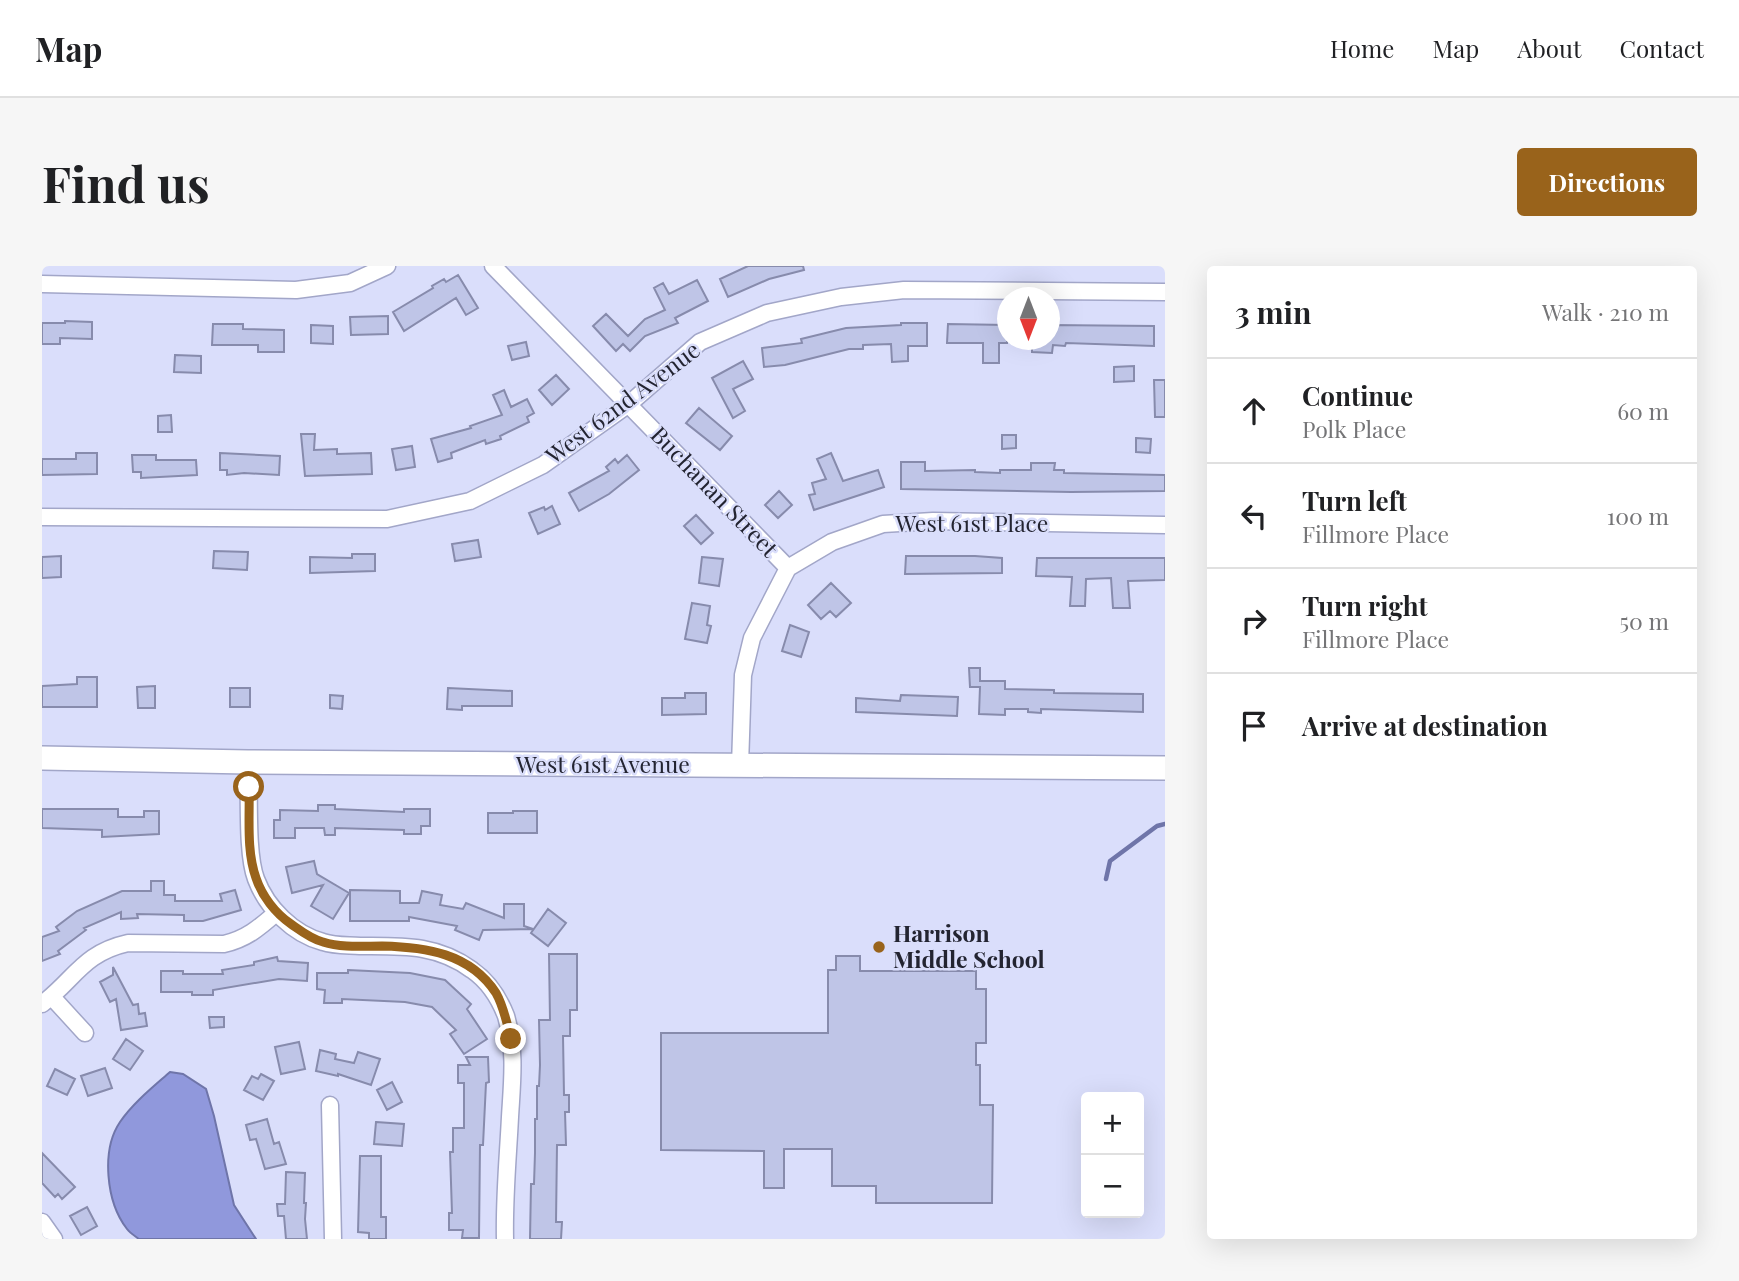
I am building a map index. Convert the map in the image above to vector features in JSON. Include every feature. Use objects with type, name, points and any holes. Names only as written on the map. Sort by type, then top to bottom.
[{"type":"main road","name":"West 61st Avenue","points":[[42,758],[248,762],[1165,768]]},
{"type":"street","points":[[42,284],[296,289],[350,283],[387,266]]},
{"type":"street","name":"Buchanan Street","points":[[493,266],[788,568]]},
{"type":"street","name":"West 62nd Avenue","points":[[42,517],[387,519],[470,501],[543,465],[629,404],[700,342],[767,313],[841,297],[904,290],[1165,292]]},
{"type":"street","name":"West 61st Place","points":[[788,568],[832,542],[883,524],[933,521],[1165,525]]},
{"type":"street","points":[[740,766],[743,675],[751,638],[788,568]]},
{"type":"street","points":[[248,762],[251,854],[256,878],[276,913],[310,937],[325,943],[412,946],[439,951],[461,961],[479,974],[495,993],[505,1015],[513,1052],[505,1239]]},
{"type":"street","points":[[85,1034],[47,1000],[99,952],[128,943],[224,944],[253,934],[276,913]]},
{"type":"street","points":[[330,1105],[333,1239]]},
{"type":"street","points":[[42,1223],[54,1239]]},
{"type":"water","points":[[170,1072],[183,1074],[206,1089],[234,1205],[256,1239],[139,1239],[128,1230],[120,1218],[114,1205],[108,1176],[110,1147],[114,1134],[131,1108]]},
{"type":"building","points":[[748,266],[803,266],[804,270],[769,279],[728,297],[720,279]]},
{"type":"building","points":[[458,275],[478,308],[466,315],[456,298],[404,331],[393,312],[444,279],[446,282]]},
{"type":"building","points":[[697,280],[708,301],[675,318],[678,323],[645,336],[630,351],[623,344],[616,351],[593,326],[606,314],[628,336],[645,319],[665,310],[654,288],[663,283],[669,294]]},
{"type":"building","points":[[388,316],[388,334],[351,335],[350,317]]},
{"type":"building","points":[[92,322],[92,339],[60,338],[60,344],[42,344],[42,323]]},
{"type":"building","points":[[927,323],[927,346],[908,346],[908,361],[892,362],[891,344],[863,345],[863,349],[849,349],[785,365],[764,367],[762,348],[802,343],[801,339],[846,328]]},
{"type":"building","points":[[213,324],[243,324],[243,329],[284,330],[284,352],[258,352],[258,345],[212,345]]},
{"type":"building","points":[[948,324],[997,325],[999,363],[983,363],[983,343],[947,343]]},
{"type":"building","points":[[311,325],[333,326],[333,344],[311,343]]},
{"type":"building","points":[[1060,325],[1154,326],[1154,346],[1066,343],[1065,346],[1060,346]]},
{"type":"building","points":[[526,342],[529,356],[512,360],[508,346]]},
{"type":"building","points":[[1032,350],[1052,350],[1052,353]]},
{"type":"building","points":[[175,355],[201,356],[201,373],[174,372]]},
{"type":"building","points":[[743,361],[753,379],[733,389],[745,411],[733,418],[712,378]]},
{"type":"building","points":[[1134,366],[1134,381],[1114,382],[1114,367]]},
{"type":"building","points":[[556,375],[569,389],[552,405],[539,390]]},
{"type":"building","points":[[1154,380],[1165,380],[1165,417],[1155,417]]},
{"type":"building","points":[[504,390],[511,407],[527,399],[534,413],[527,417],[529,422],[500,436],[501,439],[486,444],[485,440],[451,453],[452,458],[438,462],[431,439],[471,428],[470,426],[502,415],[493,395]]},
{"type":"building","points":[[699,408],[732,436],[720,450],[686,423]]},
{"type":"building","points":[[171,415],[172,432],[158,432],[158,416]]},
{"type":"building","points":[[301,434],[315,434],[314,450],[337,449],[337,454],[371,453],[372,474],[305,476]]},
{"type":"building","points":[[1002,435],[1016,435],[1016,448],[1002,449]]},
{"type":"building","points":[[1136,438],[1151,439],[1150,453],[1136,452]]},
{"type":"building","points":[[412,446],[415,467],[396,470],[392,449]]},
{"type":"building","points":[[76,453],[97,453],[97,474],[42,475],[42,459],[76,459]]},
{"type":"building","points":[[220,453],[280,456],[279,475],[227,475],[227,470],[220,470]]},
{"type":"building","points":[[831,453],[843,481],[878,470],[884,487],[814,510],[809,495],[815,494],[812,483],[826,479],[817,459]]},
{"type":"building","points":[[132,455],[156,455],[156,460],[196,460],[197,475],[141,478],[141,472],[133,472]]},
{"type":"building","points":[[627,455],[639,470],[609,494],[579,511],[569,493],[609,471],[606,467],[615,459],[618,463]]},
{"type":"building","points":[[901,462],[925,462],[925,471],[975,470],[1000,473],[1000,470],[1031,470],[1031,463],[1055,463],[1054,470],[1064,470],[1064,473],[1165,475],[1165,491],[901,489]]},
{"type":"building","points":[[779,491],[792,505],[778,518],[765,505]]},
{"type":"building","points":[[552,506],[560,524],[538,534],[529,513]]},
{"type":"building","points":[[696,515],[713,533],[701,544],[684,526]]},
{"type":"building","points":[[478,540],[481,557],[455,561],[452,544]]},
{"type":"building","points":[[214,551],[248,552],[247,570],[213,568]]},
{"type":"building","points":[[352,554],[375,554],[375,571],[310,573],[310,557],[352,558]]},
{"type":"building","points":[[61,556],[61,577],[42,578],[42,557]]},
{"type":"building","points":[[906,556],[1002,558],[1002,573],[905,574]]},
{"type":"building","points":[[702,557],[723,559],[719,586],[699,583]]},
{"type":"building","points":[[1037,558],[1165,558],[1165,580],[1128,581],[1130,608],[1113,608],[1111,578],[1086,579],[1085,606],[1070,606],[1072,577],[1036,576]]},
{"type":"building","points":[[831,583],[851,603],[836,617],[830,611],[821,619],[808,605]]},
{"type":"building","points":[[692,603],[710,606],[707,625],[711,626],[707,643],[685,639]]},
{"type":"building","points":[[790,625],[809,632],[801,657],[782,651]]},
{"type":"building","points":[[969,668],[980,668],[980,681],[1005,681],[1005,689],[1054,690],[1054,693],[1143,694],[1143,712],[1041,709],[1041,713],[1028,712],[1028,709],[1005,709],[1005,715],[979,714],[980,687],[970,687]]},
{"type":"building","points":[[77,677],[97,677],[97,707],[42,707],[42,686],[77,684]]},
{"type":"building","points":[[155,686],[155,708],[138,708],[137,687]]},
{"type":"building","points":[[230,688],[250,688],[250,707],[230,707]]},
{"type":"building","points":[[448,688],[512,691],[512,706],[462,706],[462,710],[447,709]]},
{"type":"building","points":[[685,693],[706,693],[706,714],[662,715],[662,698],[685,698]]},
{"type":"building","points":[[330,695],[343,696],[342,709],[330,708]]},
{"type":"building","points":[[901,695],[958,697],[957,716],[856,712],[856,698],[900,701]]},
{"type":"building","points":[[318,805],[335,805],[335,809],[404,812],[404,809],[430,809],[430,826],[421,826],[421,834],[404,834],[404,830],[335,828],[335,835],[325,835],[324,828],[295,828],[295,838],[274,838],[274,820],[280,820],[280,810],[318,811]]},
{"type":"building","points":[[42,809],[118,809],[118,817],[144,817],[144,811],[159,811],[159,834],[102,837],[102,830],[42,828]]},
{"type":"building","points":[[537,811],[537,833],[488,833],[488,813]]},
{"type":"building","points":[[314,861],[317,874],[349,893],[333,919],[311,906],[323,885],[292,893],[286,867]]},
{"type":"building","points":[[151,881],[164,881],[164,895],[175,895],[175,901],[222,901],[220,894],[235,890],[241,910],[203,921],[184,921],[184,915],[137,914],[138,918],[121,919],[121,912],[84,928],[86,930],[58,951],[60,954],[42,961],[42,937],[59,931],[56,927],[77,911],[122,891],[151,891]]},
{"type":"building","points":[[350,890],[400,891],[400,903],[419,903],[422,891],[442,895],[440,905],[463,909],[466,903],[504,918],[504,904],[524,904],[524,926],[533,929],[483,930],[479,940],[455,930],[457,926],[409,917],[409,921],[350,921]]},
{"type":"building","points":[[548,909],[566,923],[548,946],[531,933]]},
{"type":"building","points":[[549,954],[577,954],[577,1010],[570,1010],[570,1036],[563,1036],[564,1095],[569,1095],[569,1112],[565,1112],[566,1145],[557,1145],[556,1222],[562,1222],[561,1239],[530,1239],[531,1184],[534,1184],[535,1119],[540,1065],[539,1020],[550,1020]]},
{"type":"building","points":[[836,956],[860,956],[860,971],[976,971],[976,989],[986,989],[986,1043],[976,1043],[976,1065],[980,1065],[980,1105],[993,1105],[992,1203],[876,1203],[876,1186],[832,1186],[832,1149],[784,1149],[784,1188],[764,1188],[764,1151],[661,1150],[661,1033],[828,1033],[828,970],[836,970]]},
{"type":"building","points":[[277,957],[278,961],[308,963],[307,981],[279,979],[213,990],[213,995],[161,992],[161,971],[223,974],[222,970],[254,965],[254,962]]},
{"type":"building","points":[[113,967],[133,1005],[138,1004],[139,1014],[145,1013],[147,1026],[121,1030],[116,999],[110,1002],[100,982],[113,975]]},
{"type":"building","points":[[348,970],[410,973],[445,980],[471,1004],[467,1009],[487,1039],[464,1054],[450,1034],[456,1030],[432,1007],[405,1002],[342,999],[342,1003],[324,1003],[325,990],[317,989],[317,973],[348,973]]},
{"type":"building","points":[[209,1017],[224,1017],[224,1027],[210,1028]]},
{"type":"building","points":[[126,1039],[143,1051],[130,1070],[113,1059]]},
{"type":"building","points":[[299,1042],[305,1069],[281,1074],[275,1047]]},
{"type":"building","points":[[320,1050],[336,1054],[335,1059],[354,1063],[358,1052],[380,1059],[371,1085],[338,1074],[316,1071]]},
{"type":"building","points":[[466,1057],[488,1057],[489,1082],[486,1083],[483,1145],[480,1145],[479,1238],[462,1238],[463,1230],[449,1230],[449,1213],[452,1213],[450,1152],[453,1152],[453,1128],[464,1128],[464,1083],[458,1083],[458,1065],[470,1065]]},
{"type":"building","points":[[105,1068],[112,1088],[88,1096],[81,1076]]},
{"type":"building","points":[[55,1069],[75,1079],[67,1095],[47,1086]]},
{"type":"building","points":[[261,1074],[274,1081],[263,1100],[244,1090],[252,1076],[258,1079]]},
{"type":"building","points":[[392,1082],[402,1102],[387,1110],[377,1090]]},
{"type":"building","points":[[267,1119],[274,1144],[279,1142],[286,1164],[265,1169],[256,1139],[250,1140],[246,1125]]},
{"type":"building","points":[[376,1122],[404,1124],[402,1146],[374,1144]]},
{"type":"building","points":[[42,1153],[75,1187],[62,1199],[58,1194],[55,1197],[42,1183]]},
{"type":"building","points":[[360,1156],[381,1156],[381,1217],[386,1217],[386,1239],[369,1239],[369,1233],[358,1232]]},
{"type":"building","points":[[286,1172],[305,1173],[307,1239],[286,1239],[284,1216],[278,1216],[277,1204],[285,1204]]},
{"type":"building","points":[[87,1207],[97,1226],[81,1235],[70,1216]]},
{"type":"waterway","points":[[1106,879],[1110,861],[1157,826],[1165,824]]},
{"type":"place","name":"Harrison Middle School","points":[[879,947]]},
{"type":"route","points":[[249,787],[251,854],[256,878],[276,913],[310,937],[325,943],[412,946],[439,951],[461,961],[479,974],[495,993],[505,1015],[511,1039]]}]
